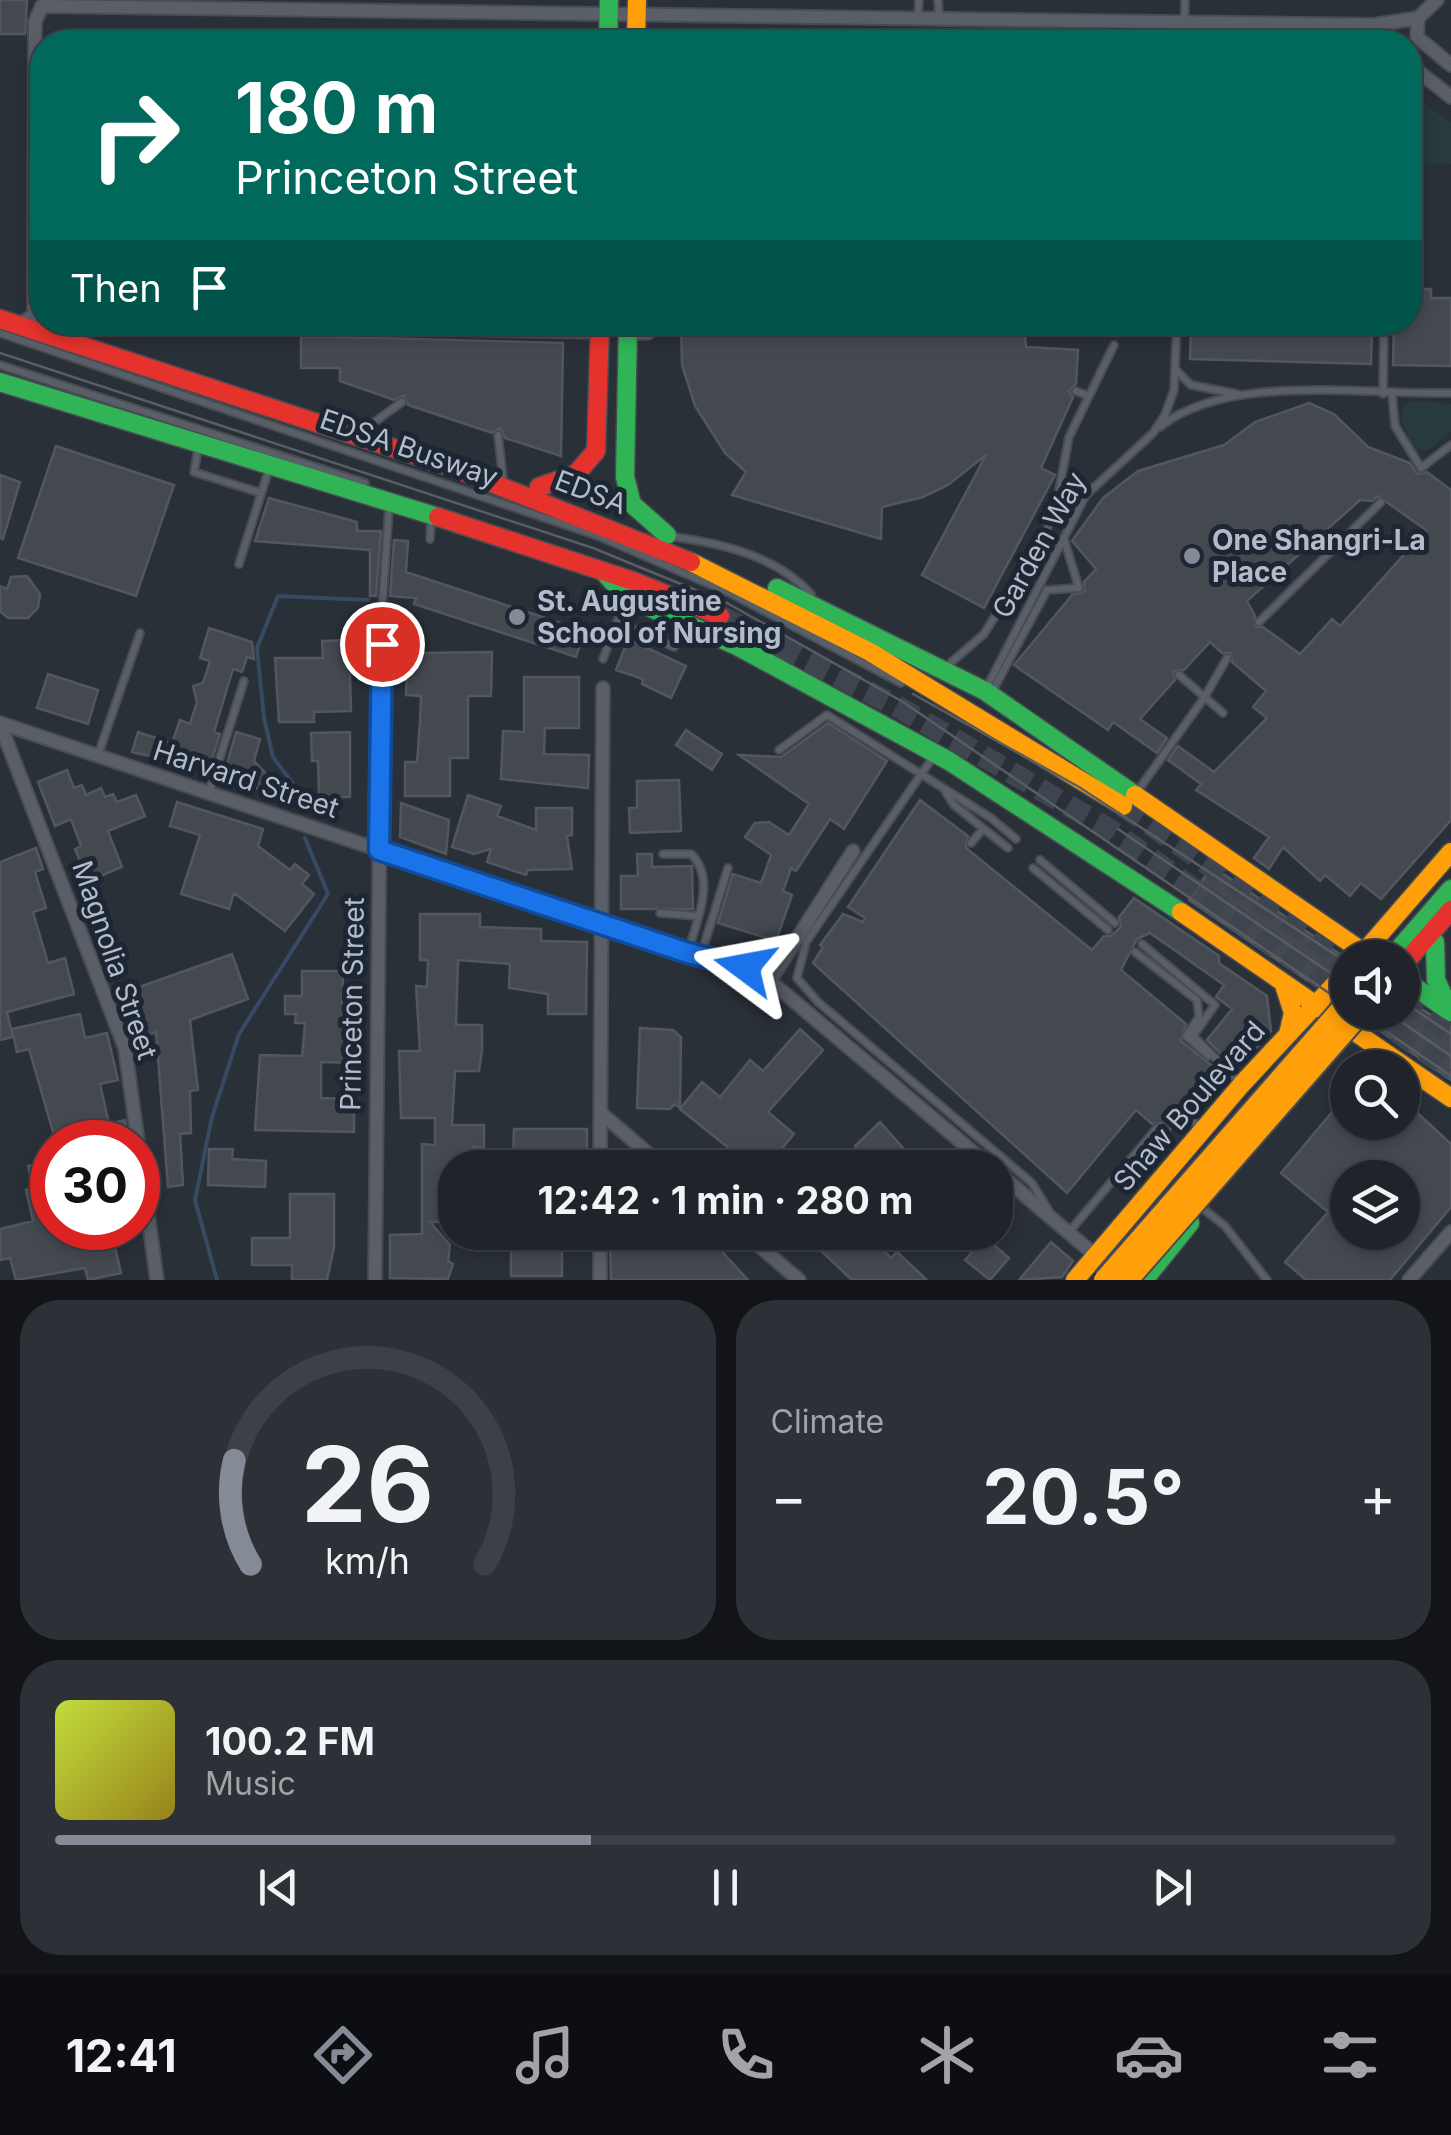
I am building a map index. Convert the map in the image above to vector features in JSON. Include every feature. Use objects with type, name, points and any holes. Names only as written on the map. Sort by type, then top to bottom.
[{"type":"main road","name":"EDSA","points":[[6,325],[30,333]]},
{"type":"main road","name":"EDSA","points":[[38,335],[357,435],[604,524],[734,582],[1130,800]]},
{"type":"main road","points":[[600,335],[596,451],[602,460],[614,463],[625,450]]},
{"type":"main road","points":[[634,335],[625,476],[632,504],[668,535]]},
{"type":"main road","points":[[0,382],[597,564],[720,616]]},
{"type":"main road","points":[[505,490],[540,487],[576,474],[596,451]]},
{"type":"main road","points":[[540,487],[668,535],[987,693],[1130,800],[1341,940]]},
{"type":"main road","points":[[597,564],[626,597],[842,697],[936,752],[1177,906],[1314,1006],[1330,1010]]},
{"type":"main road","points":[[1378,940],[1451,852]]},
{"type":"main road","points":[[1404,940],[1451,886]]},
{"type":"main road","points":[[1420,945],[1451,910]]},
{"type":"main road","points":[[1420,959],[1451,925]]},
{"type":"main road","points":[[1435,942],[1436,980],[1451,1012]]},
{"type":"main road","points":[[1284,986],[1293,1013],[1288,1034]]},
{"type":"main road","name":"Shaw Boulevard","points":[[1096,1256],[1242,1084],[1330,989]]},
{"type":"main road","points":[[1420,990],[1451,1012]]},
{"type":"main road","points":[[1096,1256],[1104,1279],[1335,1030]]},
{"type":"main road","name":"Shaw Boulevard","points":[[1104,1279],[1335,1030]]},
{"type":"main road","name":"Shaw Boulevard","points":[[1144,1280],[1239,1165],[1338,1030]]},
{"type":"main road","points":[[1369,1030],[1451,1098]]},
{"type":"main road","points":[[1202,1131],[1239,1165]]},
{"type":"street","points":[[35,30],[42,6],[634,6],[918,18],[1356,23],[1418,18],[1437,0]]},
{"type":"street","points":[[1417,30],[1418,18]]},
{"type":"street","points":[[1356,23],[1366,30]]},
{"type":"street","points":[[1422,41],[1451,66]]},
{"type":"street","points":[[1422,74],[1451,97]]},
{"type":"street","points":[[6,325],[30,316]]},
{"type":"street","name":"Princeton Street","points":[[375,1280],[382,609]]},
{"type":"street","points":[[600,1150],[603,688]]},
{"type":"street","name":"Harvard Street","points":[[0,724],[694,955],[745,967],[770,981],[971,1150]]},
{"type":"street","name":"Magnolia Street","points":[[0,724],[125,1048],[157,1280]]},
{"type":"street","points":[[770,981],[853,851]]},
{"type":"street","points":[[601,1113],[644,1150]]},
{"type":"street","name":"Harvard Street","points":[[1013,1185],[1096,1256]]},
{"type":"street","points":[[1409,1280],[1451,1232]]},
{"type":"street","points":[[600,1250],[600,1280]]},
{"type":"street","points":[[764,1250],[800,1280]]},
{"type":"lane","points":[[918,18],[919,0]]},
{"type":"lane","points":[[938,0],[938,18]]},
{"type":"lane","points":[[1185,0],[1185,30]]},
{"type":"lane","points":[[1275,21],[1275,30]]},
{"type":"lane","name":"EDSA Busway","points":[[6,325],[30,334]]},
{"type":"lane","name":"EDSA Busway","points":[[34,335],[598,536],[730,592],[901,683]]},
{"type":"lane","name":"Garden Way","points":[[987,693],[1096,482],[1153,433],[1171,404],[1176,335]]},
{"type":"lane","points":[[1385,335],[1387,394],[1396,426],[1421,468],[1451,445]]},
{"type":"lane","points":[[941,670],[984,634],[1042,542],[1055,512],[1069,436],[1114,345]]},
{"type":"lane","points":[[1175,365],[1191,385],[1241,395],[1451,393]]},
{"type":"lane","name":"EDSA Busway","points":[[0,366],[597,564]]},
{"type":"lane","points":[[1076,392],[1088,396]]},
{"type":"lane","points":[[1153,433],[1189,409],[1241,395]]},
{"type":"lane","points":[[357,435],[402,402]]},
{"type":"lane","points":[[1060,431],[1069,436]]},
{"type":"lane","points":[[498,435],[505,490]]},
{"type":"lane","points":[[200,444],[194,472],[262,493]]},
{"type":"lane","points":[[238,564],[269,466]]},
{"type":"lane","points":[[382,609],[390,502]]},
{"type":"lane","points":[[1259,622],[1381,502]]},
{"type":"lane","points":[[430,539],[431,515]]},
{"type":"lane","points":[[987,693],[1046,591],[1079,588],[1068,535]]},
{"type":"lane","points":[[603,659],[626,597]]},
{"type":"lane","points":[[616,622],[674,647]]},
{"type":"lane","points":[[98,756],[140,633]]},
{"type":"lane","points":[[1130,800],[1204,698],[1227,658]]},
{"type":"lane","points":[[1179,675],[1223,713]]},
{"type":"lane","points":[[209,793],[244,681]]},
{"type":"lane","points":[[779,750],[827,715],[842,697]]},
{"type":"lane","points":[[827,715],[909,765],[1016,839]]},
{"type":"lane","points":[[909,765],[916,740]]},
{"type":"lane","points":[[936,752],[806,942],[796,978],[818,1002],[1032,1183],[1053,1218]]},
{"type":"lane","points":[[944,790],[954,805],[1008,848]]},
{"type":"lane","points":[[971,843],[983,828]]},
{"type":"lane","points":[[663,854],[691,854],[699,862],[704,890],[694,955]]},
{"type":"lane","points":[[1040,860],[1115,922]]},
{"type":"lane","points":[[694,955],[728,868]]},
{"type":"lane","points":[[1032,868],[1108,930]]},
{"type":"lane","points":[[660,912],[698,916]]},
{"type":"lane","points":[[1142,944],[1215,1005],[1192,1036],[1242,1084]]},
{"type":"lane","points":[[1135,952],[1197,1000],[1199,1017],[1186,1036],[1203,1053],[1215,1058]]},
{"type":"lane","points":[[1184,1113],[1202,1131]]},
{"type":"lane","points":[[1069,1232],[1157,1128]]},
{"type":"lane","points":[[1202,1208],[1225,1226],[1267,1280]]},
{"type":"green space","points":[[1422,102],[1451,123],[1451,164],[1424,165]]},
{"type":"green space","points":[[1413,401],[1451,404],[1451,432],[1427,451],[1413,449],[1401,418],[1405,405]]},
{"type":"building","points":[[0,0],[27,0],[25,34],[0,34]]},
{"type":"building","points":[[1422,289],[1431,289],[1431,298],[1451,298],[1451,366],[1393,365],[1394,335],[1422,335]]},
{"type":"building","points":[[681,335],[1025,335],[1026,347],[1078,350],[1076,384],[1069,391],[1073,397],[1041,468],[1055,475],[984,608],[922,575],[986,455],[948,485],[923,497],[882,507],[881,539],[732,495],[746,472],[725,453],[695,406],[682,365]]},
{"type":"building","points":[[1191,335],[1372,335],[1371,364],[1190,359]]},
{"type":"building","points":[[301,336],[563,343],[561,456],[505,438],[500,428],[492,433],[408,405],[404,395],[394,400],[340,381],[340,368],[301,368]]},
{"type":"building","points":[[1309,403],[1334,414],[1368,447],[1410,463],[1417,474],[1427,472],[1451,490],[1451,820],[1381,899],[1361,883],[1350,896],[1325,875],[1320,881],[1283,847],[1269,869],[1254,858],[1269,837],[1196,790],[1201,784],[1168,760],[1178,746],[1214,772],[1267,718],[1253,707],[1266,691],[1232,662],[1231,653],[1222,653],[1210,642],[1184,670],[1173,671],[1175,680],[1140,719],[1167,738],[1157,753],[1113,722],[1108,730],[1014,665],[1072,595],[1085,591],[1084,582],[1096,569],[1072,541],[1103,498],[1138,471],[1224,445],[1255,422]],"holes":[[[1378,496],[1426,530],[1340,626],[1332,619],[1300,654],[1263,627],[1255,627],[1255,616],[1247,601],[1360,500],[1372,501]]]},
{"type":"building","points":[[56,446],[174,485],[136,596],[18,558]]},
{"type":"building","points":[[0,475],[20,482],[3,539],[0,538]]},
{"type":"building","points":[[269,498],[357,522],[357,531],[381,531],[376,596],[370,596],[370,550],[255,541]]},
{"type":"building","points":[[394,540],[408,541],[406,572],[585,631],[576,657],[414,604],[416,598],[390,596]]},
{"type":"building","points":[[27,576],[40,594],[38,608],[28,618],[8,618],[0,611],[0,586],[7,589],[11,577]]},
{"type":"building","points":[[209,628],[252,642],[254,659],[247,657],[242,672],[233,669],[214,732],[220,734],[211,762],[194,756],[191,765],[132,752],[138,732],[172,743],[180,720],[190,724],[197,702],[193,686],[203,683],[210,661],[200,658]]},
{"type":"building","points":[[628,639],[686,666],[671,698],[642,684],[643,679],[616,670]]},
{"type":"building","points":[[349,640],[351,711],[314,712],[314,722],[279,722],[275,658],[323,658],[322,641]]},
{"type":"building","points":[[410,646],[417,653],[492,652],[491,696],[468,696],[468,758],[450,758],[450,796],[405,796],[405,762],[417,762],[421,696],[406,695],[407,662],[401,655]]},
{"type":"building","points":[[48,674],[98,690],[88,724],[37,708]]},
{"type":"building","points":[[524,677],[579,677],[579,728],[545,728],[544,754],[589,755],[588,788],[501,779],[503,731],[524,732]]},
{"type":"building","points":[[828,723],[887,761],[844,829],[830,819],[796,871],[791,868],[783,891],[792,895],[776,941],[718,923],[733,874],[761,883],[771,855],[745,837],[755,823],[769,822],[789,835],[809,804],[739,755],[781,757]]},
{"type":"building","points":[[686,730],[722,754],[712,770],[676,745]]},
{"type":"building","points":[[236,732],[260,739],[254,761],[269,777],[265,791],[223,778]]},
{"type":"building","points":[[350,732],[350,797],[319,797],[318,761],[312,761],[311,733]]},
{"type":"building","points":[[67,770],[74,788],[82,785],[86,795],[101,788],[105,797],[113,794],[117,802],[136,795],[145,816],[108,831],[122,867],[88,881],[75,849],[81,846],[71,819],[55,826],[38,782]]},
{"type":"building","points":[[679,780],[681,831],[630,833],[629,808],[637,808],[637,781]]},
{"type":"building","points":[[468,795],[501,806],[497,816],[536,830],[536,808],[572,808],[572,835],[567,836],[572,869],[528,870],[526,875],[487,862],[491,849],[474,854],[452,847]]},
{"type":"building","points":[[920,800],[968,836],[966,848],[1092,950],[1104,936],[1111,936],[1121,927],[1119,917],[1134,898],[1219,956],[1219,963],[1267,996],[1271,1031],[1246,1060],[1237,1053],[1229,1062],[1207,1040],[1232,1009],[1216,997],[1224,985],[1150,933],[1137,939],[1121,970],[1186,1024],[1181,1041],[1220,1072],[1189,1108],[1178,1109],[1180,1118],[1165,1136],[1162,1123],[1152,1124],[1136,1110],[1067,1193],[813,963],[823,947],[820,945],[843,914],[863,922],[865,918],[848,907]]},
{"type":"building","points":[[177,802],[263,829],[258,846],[290,870],[295,864],[309,875],[302,884],[314,894],[285,931],[234,893],[229,909],[181,894],[200,835],[170,826]]},
{"type":"building","points":[[401,803],[449,820],[446,854],[400,837]]},
{"type":"building","points":[[36,848],[43,869],[35,872],[46,908],[33,912],[48,963],[65,958],[74,994],[7,1012],[13,1037],[0,1040],[0,862]]},
{"type":"building","points":[[637,854],[652,854],[652,867],[692,866],[693,909],[621,909],[621,876],[638,876]]},
{"type":"building","points":[[1212,866],[1330,947],[1330,971],[1315,986],[1189,900]]},
{"type":"building","points":[[420,914],[480,914],[480,927],[541,929],[541,941],[587,942],[586,1014],[548,1014],[548,994],[509,988],[510,964],[458,960],[456,1025],[482,1025],[482,1051],[479,1071],[455,1071],[452,1125],[484,1125],[484,1147],[438,1150],[438,1222],[430,1222],[438,1231],[438,1250],[449,1250],[448,1261],[453,1264],[448,1279],[390,1278],[390,1235],[422,1234],[422,1144],[435,1145],[435,1118],[401,1118],[399,1051],[420,1051],[416,986],[427,987],[428,960],[420,960]]},
{"type":"building","points":[[232,954],[248,999],[190,1020],[198,1090],[190,1091],[191,1133],[180,1134],[183,1185],[168,1187],[156,1032],[138,1039],[122,993]]},
{"type":"building","points":[[302,971],[343,971],[342,1022],[356,1022],[355,1063],[321,1062],[321,1098],[354,1099],[354,1132],[255,1130],[260,1055],[302,1056],[305,1023],[295,1023],[296,1014],[285,1014],[285,996],[302,996]]},
{"type":"building","points":[[1420,1008],[1451,1027],[1451,1080],[1420,1059],[1420,1050],[1408,1050],[1379,1030],[1420,1030]]},
{"type":"building","points":[[80,1014],[85,1038],[107,1033],[118,1080],[100,1084],[108,1120],[50,1120],[29,1049],[17,1052],[12,1029]]},
{"type":"building","points":[[640,1028],[673,1030],[681,1037],[680,1108],[675,1104],[670,1109],[637,1108]]},
{"type":"building","points":[[800,1029],[823,1050],[768,1112],[794,1134],[781,1150],[731,1150],[680,1109],[702,1082],[720,1097],[750,1060],[763,1071]]},
{"type":"building","points":[[1330,1114],[1330,1140],[1420,1140],[1420,1115],[1451,1144],[1451,1207],[1420,1244],[1420,1160],[1330,1160],[1330,1250],[1415,1250],[1390,1280],[1306,1280],[1285,1262],[1328,1212],[1281,1173]]},
{"type":"building","points":[[880,1122],[905,1150],[859,1150],[855,1146]]},
{"type":"building","points":[[514,1129],[587,1129],[587,1150],[513,1150]]},
{"type":"building","points":[[209,1149],[233,1149],[232,1159],[266,1161],[265,1187],[208,1185]]},
{"type":"building","points":[[290,1194],[334,1194],[334,1247],[327,1280],[292,1280],[292,1265],[252,1265],[252,1238],[290,1238]]},
{"type":"building","points":[[30,1222],[30,1250],[116,1250],[121,1273],[88,1280],[85,1268],[16,1280],[10,1258],[0,1260],[0,1229]]},
{"type":"building","points":[[1051,1242],[1073,1261],[1062,1277],[1019,1280]]},
{"type":"building","points":[[511,1250],[562,1250],[562,1276],[511,1276]]},
{"type":"building","points":[[610,1250],[720,1250],[748,1280],[611,1280]]},
{"type":"building","points":[[820,1250],[883,1250],[891,1258],[897,1252],[927,1280],[852,1280]]},
{"type":"building","points":[[974,1250],[1000,1250],[1009,1258],[990,1280],[965,1260]]},
{"type":"waterway","points":[[317,816],[273,757],[264,718],[257,648],[278,596],[368,600]]},
{"type":"waterway","points":[[217,1280],[195,1200],[212,1117],[239,1034],[328,894],[305,838]]},
{"type":"tunnel","points":[[720,616],[900,708],[1107,828],[1330,984]]},
{"type":"tunnel","points":[[1123,806],[1330,949]]},
{"type":"tunnel","points":[[1420,1011],[1451,1033]]},
{"type":"tunnel","points":[[1394,1030],[1451,1070]]},
{"type":"tram line","points":[[0,353],[593,548],[727,603],[903,702],[1330,994]]},
{"type":"tram line","points":[[913,694],[1079,787],[1330,951]]},
{"type":"tram line","points":[[1118,829],[1330,973]]},
{"type":"tram line","points":[[1420,1013],[1451,1034]]},
{"type":"tram line","points":[[1384,1030],[1451,1076]]},
{"type":"tram line","points":[[1413,1030],[1451,1056]]},
{"type":"traffic: fast","points":[[608,30],[609,0]]},
{"type":"traffic: fast","points":[[628,335],[625,477],[632,504],[667,535]]},
{"type":"traffic: fast","points":[[0,382],[438,517]]},
{"type":"traffic: fast","points":[[604,572],[626,597],[737,646],[949,761],[1181,912]]},
{"type":"traffic: fast","points":[[777,588],[985,691],[1135,795]]},
{"type":"traffic: fast","points":[[1407,940],[1451,889]]},
{"type":"traffic: fast","points":[[1435,942],[1436,980],[1451,1012]]},
{"type":"traffic: fast","points":[[1420,991],[1449,1011]]},
{"type":"traffic: fast","points":[[1144,1280],[1190,1223]]},
{"type":"traffic: slow","points":[[636,30],[637,0]]},
{"type":"traffic: slow","points":[[691,562],[870,652],[1123,806]]},
{"type":"traffic: slow","points":[[1135,795],[1346,940]]},
{"type":"traffic: slow","points":[[1375,940],[1451,852]]},
{"type":"traffic: slow","points":[[1181,912],[1451,1098]]},
{"type":"traffic: slow","points":[[1284,985],[1293,1013],[1288,1034]]},
{"type":"traffic: slow","points":[[1075,1280],[1242,1084],[1330,989]]},
{"type":"traffic: slow","points":[[1104,1280],[1330,1022]]},
{"type":"traffic: slow","points":[[1128,1280],[1346,1030]]},
{"type":"traffic: jam","points":[[0,319],[30,329]]},
{"type":"traffic: jam","points":[[49,335],[454,468],[691,562]]},
{"type":"traffic: jam","points":[[539,487],[576,474],[596,451],[600,335]]},
{"type":"traffic: jam","points":[[438,517],[633,581],[720,616]]},
{"type":"traffic: jam","points":[[1420,945],[1451,910]]},
{"type":"place","name":"One Shangri-La Place","points":[[1192,556]]},
{"type":"place","name":"St. Augustine School of Nursing","points":[[517,617]]},
{"type":"route","points":[[382,644],[379,850],[688,953],[745,967]]}]
